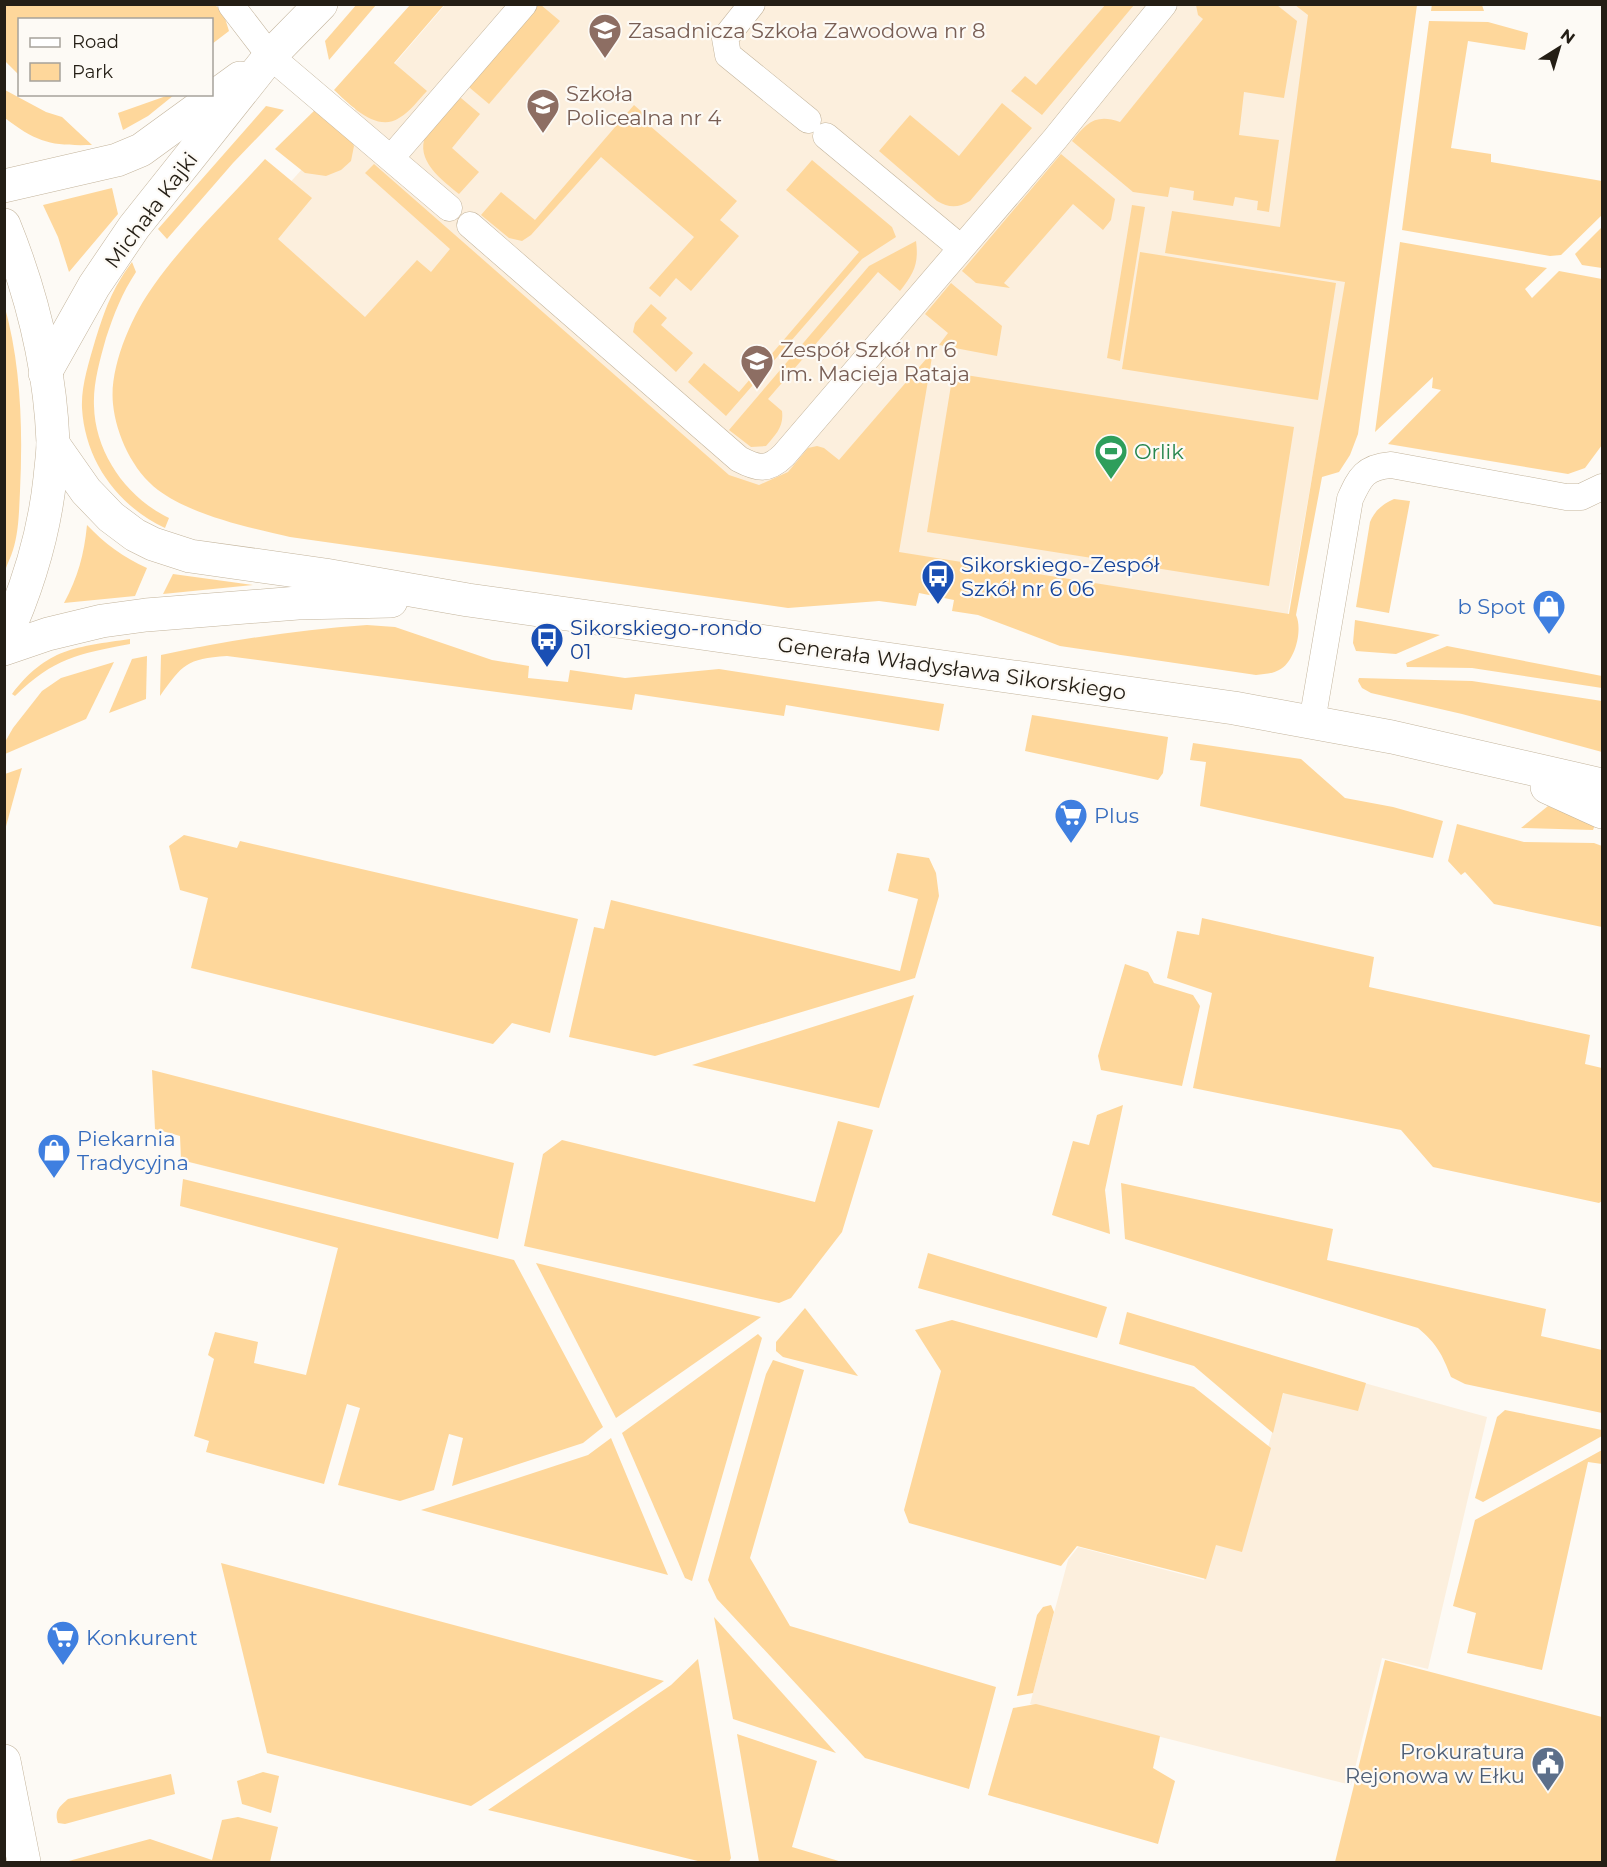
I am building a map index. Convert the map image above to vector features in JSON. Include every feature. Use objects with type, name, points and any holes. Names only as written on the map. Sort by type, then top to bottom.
[{"type":"street","name":"Michała Kajki","points":[[45,373],[94,285],[134,227],[270,56],[321,4]]},
{"type":"street","name":"Michała Kajki","points":[[4,186],[117,160],[141,150],[270,56]]},
{"type":"street","points":[[4,225],[27,290],[45,373],[53,444],[48,502],[40,546],[23,600],[4,640]]},
{"type":"street","name":"Generała Władysława Sikorskiego","points":[[53,444],[86,492],[111,517],[135,535],[190,556],[325,575],[468,600],[1234,708],[1392,736],[1602,785]]},
{"type":"street","name":"Generała Władysława Sikorskiego","points":[[4,649],[102,621],[146,615],[298,603],[468,600]]},
{"type":"street","name":"Generała Władysława Sikorskiego","points":[[1435,747],[1529,779],[1602,812]]},
{"type":"street","points":[[4,1761],[24,1863]]},
{"type":"lane","points":[[391,158],[524,4]]},
{"type":"lane","points":[[753,4],[725,38],[725,47],[729,55],[961,248]]},
{"type":"lane","points":[[470,225],[739,459],[755,467],[767,467],[776,463],[784,455],[1055,139],[1164,4]]},
{"type":"lane","points":[[231,5],[270,56],[449,208]]},
{"type":"lane","points":[[1312,722],[1345,517],[1355,487],[1369,470],[1376,466],[1391,465],[1566,497],[1581,497],[1602,487]]},
{"type":"shaded area","name":"Zespół Szkół nr 6 im. Macieja Rataja","points":[[445,5],[1396,5],[1284,635],[202,467],[173,313],[346,120]]},
{"type":"shaded area","points":[[1292,1363],[1487,1417],[1428,1669],[1382,1658],[1351,1785],[1030,1704],[1068,1560],[1078,1547],[1204,1580],[1214,1542],[1239,1549]]},
{"type":"green space","points":[[357,4],[376,5],[329,60],[325,41]]},
{"type":"green space","points":[[1106,4],[1134,5],[1042,115],[1011,91],[1025,76],[1036,85]]},
{"type":"green space","points":[[1432,4],[1482,5],[1484,11],[1431,11]]},
{"type":"green space","points":[[4,5],[215,5],[223,12],[229,31],[213,43],[213,18],[18,18],[18,74],[5,61]]},
{"type":"green space","points":[[410,5],[444,5],[394,63],[427,91],[399,118],[391,122],[373,120],[334,90]]},
{"type":"green space","points":[[538,5],[560,21],[489,104],[470,88],[470,82]]},
{"type":"green space","points":[[1196,5],[1277,5],[1297,21],[1284,98],[1244,92],[1239,135],[1279,140],[1269,212],[1257,210],[1258,201],[1235,197],[1233,206],[1193,200],[1194,191],[1170,187],[1168,197],[1133,192],[1072,141],[1092,121],[1112,119],[1120,122],[1203,19],[1198,15]]},
{"type":"green space","points":[[1295,5],[1417,5],[1358,434],[1350,455],[1339,472],[1322,477],[1296,615],[1299,629],[1296,645],[1285,666],[1268,674],[1256,675],[1060,646],[978,615],[952,611],[954,600],[919,593],[916,606],[879,601],[788,608],[290,537],[221,520],[172,499],[158,490],[141,473],[122,440],[115,416],[113,389],[118,358],[130,326],[154,285],[180,252],[265,159],[312,198],[278,239],[365,317],[417,260],[431,272],[450,249],[365,173],[374,164],[729,475],[759,485],[788,472],[808,448],[817,446],[824,448],[839,460],[933,351],[899,552],[1289,614],[1345,282],[1165,253],[1172,211],[1280,227],[1308,15]]},
{"type":"green space","points":[[1429,21],[1488,22],[1528,33],[1525,50],[1468,41],[1451,148],[1491,154],[1491,162],[1602,181],[1602,215],[1561,255],[1550,256],[1402,230]]},
{"type":"green space","points":[[5,90],[46,112],[62,117],[92,145],[55,143],[26,133],[5,118]]},
{"type":"green space","points":[[166,96],[173,96],[148,116],[123,130],[118,113]]},
{"type":"green space","points":[[461,98],[480,114],[452,148],[479,172],[459,194],[432,169],[424,153],[423,144],[426,135],[452,100]]},
{"type":"green space","points":[[1002,103],[1032,128],[970,201],[961,205],[950,206],[937,201],[879,151],[910,115],[959,156]]},
{"type":"green space","points":[[634,105],[652,121],[649,125],[737,201],[720,220],[739,236],[691,291],[676,278],[660,297],[649,288],[694,237],[601,157],[531,235],[522,241],[509,238],[481,215],[501,192],[535,220]]},
{"type":"green space","points":[[266,106],[284,110],[233,163],[167,239],[158,229]]},
{"type":"green space","points":[[316,109],[350,139],[354,146],[351,161],[341,170],[326,176],[305,173],[275,149]]},
{"type":"green space","points":[[1061,154],[1115,199],[1111,220],[1103,230],[1073,204],[1004,283],[1010,288],[976,283],[962,271]]},
{"type":"green space","points":[[812,160],[892,227],[896,237],[862,259],[726,416],[688,382],[704,363],[739,392],[859,252],[786,190]]},
{"type":"green space","points":[[112,188],[118,214],[69,272],[58,237],[43,205]]},
{"type":"green space","points":[[1132,205],[1145,207],[1120,361],[1107,358]]},
{"type":"green space","points":[[1602,227],[1602,268],[1582,265],[1575,254]]},
{"type":"green space","points":[[916,241],[917,256],[914,268],[900,291],[878,272],[768,399],[782,411],[782,422],[766,446],[751,447],[729,430],[869,266]]},
{"type":"green space","points":[[1400,242],[1547,268],[1525,289],[1532,298],[1559,271],[1602,279],[1602,445],[1585,468],[1568,474],[1388,444],[1441,390],[1432,388],[1433,377],[1375,432]]},
{"type":"green space","points":[[1140,252],[1336,283],[1318,400],[1122,369]]},
{"type":"green space","points":[[132,262],[136,272],[115,312],[97,372],[94,397],[96,423],[100,441],[116,472],[140,499],[169,518],[165,528],[148,519],[133,507],[107,480],[97,463],[84,427],[83,391],[95,341],[114,290]]},
{"type":"green space","points":[[951,283],[1002,326],[997,356],[939,345],[948,333],[925,314]]},
{"type":"green space","points":[[4,304],[17,373],[21,444],[18,528],[5,571]]},
{"type":"green space","points":[[651,304],[667,318],[661,325],[693,353],[676,372],[633,332],[635,323]]},
{"type":"green space","name":"Orlik","points":[[953,373],[1294,427],[1269,586],[927,532]]},
{"type":"green space","points":[[1394,499],[1410,501],[1389,613],[1356,607],[1370,522],[1380,508]]},
{"type":"green space","points":[[87,525],[115,550],[147,568],[135,596],[64,603],[80,566]]},
{"type":"green space","points":[[173,574],[253,585],[163,594]]},
{"type":"green space","points":[[1355,620],[1440,635],[1396,654],[1356,651],[1353,643]]},
{"type":"green space","points":[[367,625],[395,627],[492,660],[529,666],[528,678],[568,682],[570,670],[625,678],[719,669],[944,704],[939,731],[786,705],[784,716],[635,694],[632,710],[227,656],[202,659],[187,665],[180,670],[160,696],[161,655],[263,636]]},
{"type":"green space","points":[[130,639],[130,644],[81,655],[55,665],[15,696],[12,694],[25,679],[50,658],[94,644]]},
{"type":"green space","points":[[1447,646],[1602,676],[1602,688],[1472,668],[1407,667],[1406,663]]},
{"type":"green space","points":[[147,656],[146,699],[109,713],[132,659]]},
{"type":"green space","points":[[114,662],[86,719],[5,754],[5,742],[13,728],[42,691],[61,678]]},
{"type":"green space","points":[[1359,678],[1472,681],[1602,701],[1602,752],[1462,714],[1371,693],[1362,688],[1358,681]]},
{"type":"green space","points":[[1032,715],[1168,737],[1163,773],[1158,780],[1025,751]]},
{"type":"green space","points":[[1193,743],[1301,759],[1345,798],[1393,807],[1443,821],[1433,858],[1200,806],[1206,762],[1190,760]]},
{"type":"green space","points":[[22,768],[5,830],[5,774]]},
{"type":"green space","points":[[1548,806],[1595,825],[1593,830],[1521,828]]},
{"type":"green space","points":[[1457,824],[1524,842],[1594,843],[1602,846],[1602,927],[1494,904],[1465,872],[1461,875],[1448,861]]},
{"type":"green space","points":[[184,835],[237,848],[240,841],[578,919],[550,1033],[512,1023],[493,1044],[191,968],[208,898],[180,890],[169,846]]},
{"type":"green space","points":[[897,853],[929,858],[936,873],[939,896],[915,978],[655,1056],[569,1037],[594,927],[604,929],[611,900],[900,971],[918,899],[888,891]]},
{"type":"green space","points":[[1202,918],[1374,957],[1369,987],[1590,1035],[1585,1064],[1602,1068],[1602,1201],[1599,1203],[1433,1167],[1401,1130],[1193,1088],[1212,993],[1167,978],[1177,931],[1199,935]]},
{"type":"green space","points":[[1125,964],[1148,972],[1154,983],[1193,995],[1200,1006],[1182,1086],[1101,1070],[1098,1056]]},
{"type":"green space","points":[[914,995],[879,1108],[692,1065]]},
{"type":"green space","points":[[152,1070],[514,1163],[498,1239],[181,1160],[180,1136],[155,1129]]},
{"type":"green space","points":[[1123,1105],[1105,1190],[1110,1234],[1052,1215],[1073,1141],[1089,1145],[1097,1115]]},
{"type":"green space","points":[[838,1121],[873,1130],[842,1232],[791,1298],[779,1303],[524,1246],[543,1154],[562,1140],[815,1202]]},
{"type":"green space","points":[[183,1179],[514,1260],[603,1427],[583,1443],[452,1486],[463,1438],[449,1434],[434,1490],[400,1501],[338,1485],[360,1408],[347,1404],[324,1484],[206,1452],[209,1441],[194,1436],[214,1359],[208,1355],[215,1332],[258,1342],[254,1363],[306,1375],[338,1248],[180,1206]]},
{"type":"green space","points":[[1121,1183],[1333,1229],[1327,1260],[1546,1309],[1541,1336],[1602,1350],[1602,1413],[1465,1384],[1451,1377],[1438,1350],[1418,1328],[1125,1239]]},
{"type":"green space","points":[[928,1253],[1107,1307],[1097,1338],[918,1288]]},
{"type":"green space","points":[[536,1263],[761,1317],[616,1418]]},
{"type":"green space","points":[[805,1308],[858,1376],[783,1357],[776,1351],[776,1342]]},
{"type":"green space","points":[[1127,1312],[1366,1383],[1358,1411],[1283,1393],[1273,1433],[1194,1366],[1119,1344]]},
{"type":"green space","points":[[952,1320],[1194,1387],[1271,1448],[1242,1552],[1216,1545],[1206,1579],[1077,1546],[1061,1566],[909,1523],[904,1510],[941,1371],[915,1330]]},
{"type":"green space","points":[[758,1334],[762,1338],[692,1581],[685,1578],[622,1433]]},
{"type":"green space","points":[[773,1360],[804,1370],[750,1558],[790,1626],[996,1687],[969,1789],[865,1758],[717,1599],[708,1580],[766,1374]]},
{"type":"green space","points":[[1505,1410],[1602,1430],[1602,1436],[1483,1502],[1475,1498],[1497,1417]]},
{"type":"green space","points":[[611,1438],[668,1575],[421,1510],[588,1455]]},
{"type":"green space","points":[[1602,1450],[1602,1464],[1588,1462],[1542,1670],[1467,1653],[1476,1613],[1453,1606],[1475,1520]]},
{"type":"green space","points":[[221,1563],[664,1681],[471,1806],[267,1753]]},
{"type":"green space","points":[[1051,1605],[1054,1612],[1033,1693],[1017,1696],[1037,1615],[1043,1607]]},
{"type":"green space","points":[[714,1617],[836,1753],[733,1719]]},
{"type":"green space","points":[[698,1659],[731,1858],[729,1862],[702,1862],[488,1810],[671,1685]]},
{"type":"green space","points":[[1385,1660],[1602,1717],[1602,1862],[1335,1862]]},
{"type":"green space","points":[[1036,1704],[1160,1736],[1153,1768],[1175,1781],[1158,1844],[988,1795],[1013,1708]]},
{"type":"green space","points":[[737,1734],[817,1761],[792,1847],[842,1862],[759,1862]]},
{"type":"green space","points":[[263,1772],[279,1776],[271,1813],[242,1804],[237,1781]]},
{"type":"green space","points":[[171,1774],[175,1794],[65,1824],[58,1823],[58,1810],[68,1799]]},
{"type":"green space","points":[[238,1817],[278,1827],[270,1862],[65,1862],[150,1839],[212,1860],[222,1820]]},
{"type":"place","name":"Zasadnicza Szkoła Zawodowa nr 8","points":[[605,59]]},
{"type":"place","name":"Szkoła Policealna nr 4","points":[[543,134]]},
{"type":"place","name":"Zespół Szkół nr 6 im. Macieja Rataja","points":[[757,390]]},
{"type":"place","name":"Orlik","points":[[1111,480]]},
{"type":"place","name":"Sikorskiego-Zespół Szkół nr 6 06","points":[[938,605]]},
{"type":"place","name":"b Spot","points":[[1549,635]]},
{"type":"place","name":"Sikorskiego-rondo 01","points":[[547,668]]},
{"type":"place","name":"Plus","points":[[1071,844]]},
{"type":"place","name":"Piekarnia Tradycyjna","points":[[54,1179]]},
{"type":"place","name":"Konkurent","points":[[63,1666]]},
{"type":"place","name":"Prokuratura Rejonowa w Ełku","points":[[1548,1792]]}]
